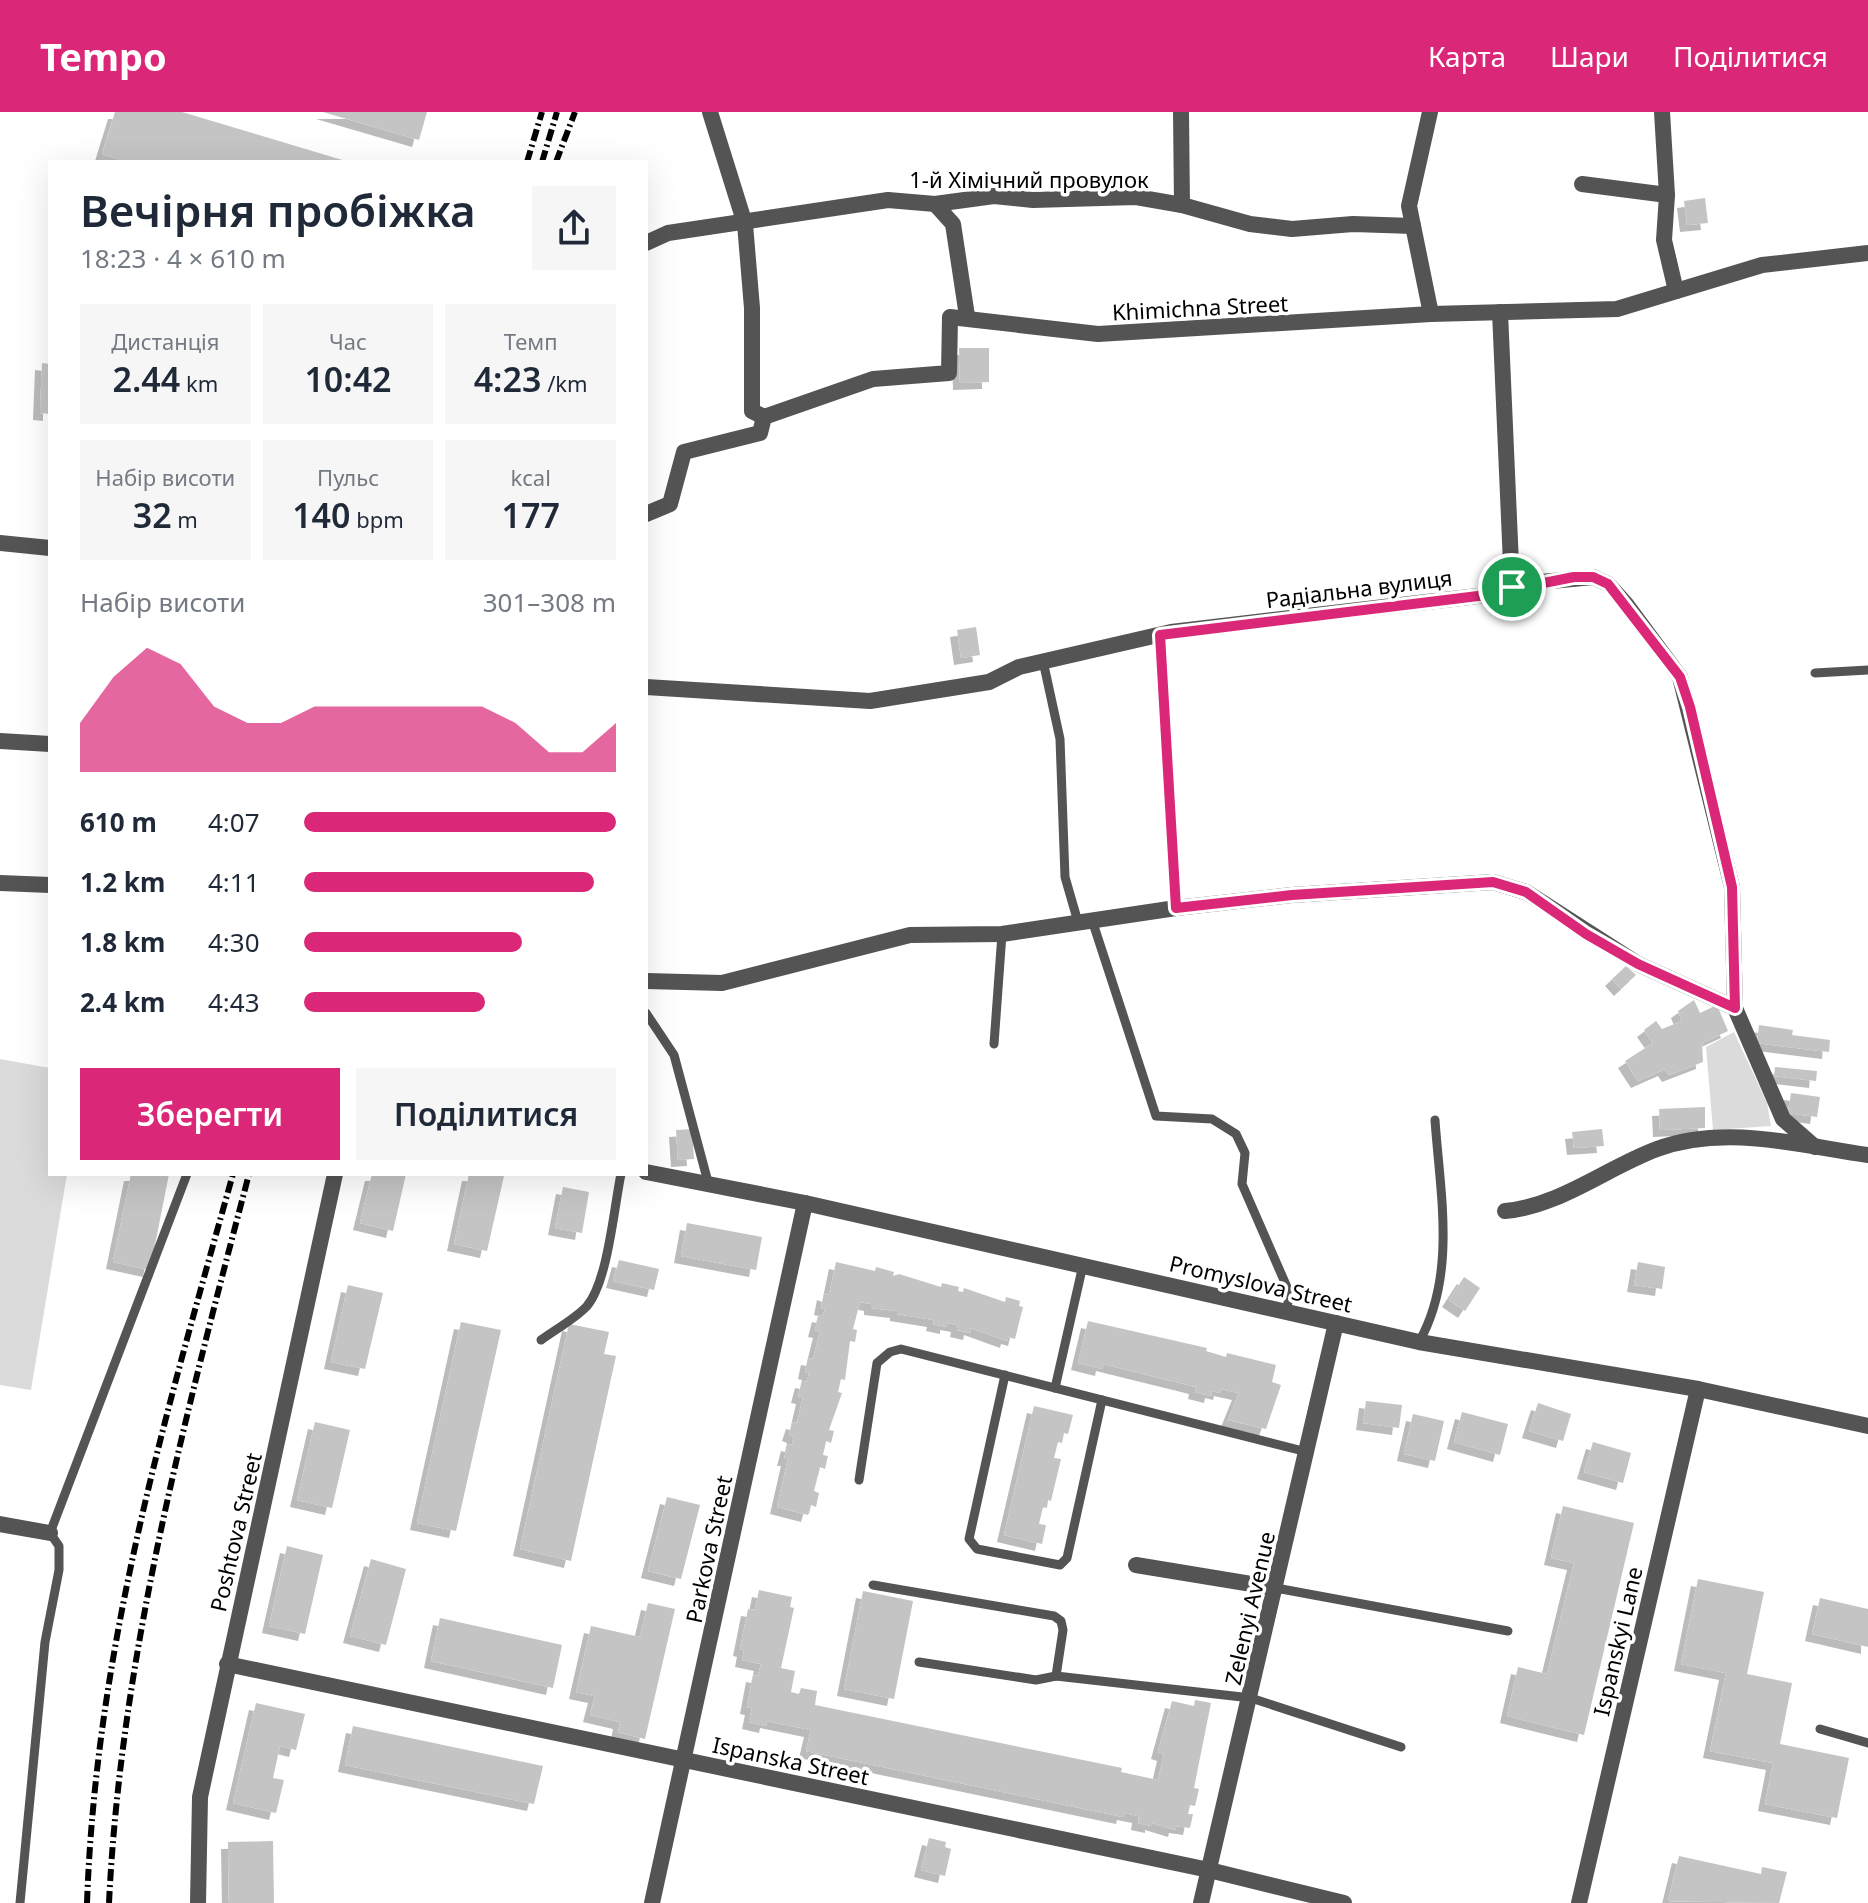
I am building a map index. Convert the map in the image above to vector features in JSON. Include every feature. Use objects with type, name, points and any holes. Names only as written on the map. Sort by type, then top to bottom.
[{"type":"street","points":[[710,112],[745,224],[752,308],[752,411],[764,417],[873,379],[949,373],[950,317],[967,316],[953,224],[935,204]]},
{"type":"street","points":[[1181,112],[1182,205]]},
{"type":"street","points":[[1430,112],[1409,206],[1431,314]]},
{"type":"street","points":[[1662,112],[1667,195],[1664,240],[1676,291]]},
{"type":"street","points":[[1582,184],[1667,195]]},
{"type":"street","name":"1-й Хімічний провулок","points":[[648,242],[668,233],[745,224],[888,200],[935,204],[994,196],[1033,200],[1136,197],[1182,205],[1250,224],[1292,229],[1353,224],[1413,226]]},
{"type":"street","name":"Khimichna Street","points":[[967,316],[1098,334],[1431,314],[1617,309],[1762,265],[1868,253]]},
{"type":"street","points":[[1500,312],[1512,587]]},
{"type":"street","points":[[648,513],[670,504],[684,452],[760,433],[764,417]]},
{"type":"street","points":[[0,543],[48,548]]},
{"type":"street","name":"Радіальна вулиця","points":[[648,687],[870,701],[989,682],[1019,667],[1160,635],[1478,596],[1512,587],[1593,577],[1608,584],[1680,677],[1732,887],[1735,1008],[1783,1119],[1815,1147]]},
{"type":"street","points":[[0,741],[48,744]]},
{"type":"street","points":[[648,981],[722,983],[910,935],[1002,934],[1176,908],[1292,895],[1493,882],[1526,892],[1586,934],[1638,964],[1735,1008]]},
{"type":"street","points":[[0,883],[48,885]]},
{"type":"street","points":[[1505,1211],[1530,1209],[1658,1148],[1726,1134],[1868,1155]]},
{"type":"street","name":"Promyslova Street","points":[[648,1172],[805,1203],[1419,1342],[1698,1389],[1868,1426]]},
{"type":"street","name":"Poshtova Street","points":[[198,1903],[200,1797],[227,1664],[294,1376],[335,1176]]},
{"type":"street","name":"Parkova Street","points":[[652,1903],[805,1203]]},
{"type":"street","name":"Zelenyi Avenue","points":[[1201,1903],[1336,1323]]},
{"type":"street","name":"Ispanskyi Lane","points":[[1579,1903],[1698,1389]]},
{"type":"street","points":[[0,1524],[50,1533]]},
{"type":"street","points":[[1136,1565],[1276,1588]]},
{"type":"street","name":"Ispanska Street","points":[[227,1664],[1209,1870],[1344,1903]]},
{"type":"lane","points":[[1160,635],[1176,908]]},
{"type":"lane","points":[[1043,661],[1060,739],[1065,877],[1085,921],[1156,1116],[1212,1119],[1236,1134],[1245,1153],[1242,1184],[1290,1294],[1286,1311]]},
{"type":"lane","points":[[1815,673],[1868,670]]},
{"type":"lane","points":[[994,1044],[1002,934]]},
{"type":"lane","points":[[648,1016],[674,1055],[708,1182]]},
{"type":"lane","points":[[1419,1342],[1433,1317],[1444,1259],[1435,1120]]},
{"type":"lane","points":[[20,1903],[45,1642],[59,1570],[59,1546],[50,1533],[186,1176]]},
{"type":"lane","points":[[541,1340],[586,1307],[592,1298],[599,1281],[621,1176]]},
{"type":"lane","points":[[1055,1388],[1083,1265]]},
{"type":"lane","points":[[859,1480],[877,1363],[890,1352],[901,1349],[1307,1452]]},
{"type":"lane","points":[[1005,1375],[969,1539],[977,1549],[1060,1565],[1067,1558],[1102,1400]]},
{"type":"lane","points":[[873,1585],[1054,1616],[1061,1621],[1063,1630],[1056,1676]]},
{"type":"lane","points":[[1276,1588],[1508,1631]]},
{"type":"lane","points":[[919,1662],[1036,1680],[1056,1676],[1251,1698],[1401,1747]]},
{"type":"lane","points":[[1820,1729],[1868,1743]]},
{"type":"shaded area","points":[[1734,1032],[1767,1103],[1771,1126],[1713,1130],[1706,1047]]},
{"type":"shaded area","points":[[0,1059],[48,1068],[48,1176],[67,1176],[31,1390],[0,1385]]},
{"type":"building","points":[[115,112],[182,112],[342,160],[122,160],[102,154]]},
{"type":"building","points":[[323,112],[427,112],[419,140]]},
{"type":"building","points":[[1705,198],[1708,223],[1687,225],[1684,201]]},
{"type":"building","points":[[959,348],[989,348],[989,382],[960,383]]},
{"type":"building","points":[[42,363],[48,364],[48,414],[40,413]]},
{"type":"building","points":[[976,627],[980,655],[961,658],[957,630]]},
{"type":"building","points":[[1626,966],[1636,975],[1621,989],[1612,979]]},
{"type":"building","points":[[1694,1000],[1700,1013],[1717,1005],[1728,1031],[1702,1043],[1703,1062],[1669,1075],[1665,1069],[1638,1081],[1625,1061],[1653,1043],[1644,1030],[1656,1021],[1662,1029],[1682,1021],[1678,1011]]},
{"type":"building","points":[[1759,1025],[1793,1030],[1792,1035],[1830,1040],[1829,1052],[1757,1043]]},
{"type":"building","points":[[1775,1067],[1817,1071],[1816,1081],[1774,1076]]},
{"type":"building","points":[[1791,1093],[1820,1097],[1817,1117],[1788,1113]]},
{"type":"building","points":[[1705,1107],[1705,1128],[1660,1130],[1659,1109]]},
{"type":"building","points":[[692,1129],[694,1159],[678,1160],[676,1130]]},
{"type":"building","points":[[1602,1129],[1604,1146],[1574,1148],[1572,1132]]},
{"type":"building","points":[[131,1176],[169,1176],[150,1270],[113,1262]]},
{"type":"building","points":[[372,1176],[406,1176],[393,1231],[360,1223]]},
{"type":"building","points":[[469,1176],[504,1176],[487,1251],[454,1244]]},
{"type":"building","points":[[563,1187],[589,1192],[582,1233],[555,1228]]},
{"type":"building","points":[[687,1223],[762,1237],[756,1270],[681,1256]]},
{"type":"building","points":[[619,1260],[659,1269],[654,1290],[613,1281]]},
{"type":"building","points":[[836,1262],[875,1271],[876,1267],[894,1272],[893,1276],[899,1274],[941,1287],[942,1283],[959,1287],[958,1291],[963,1292],[964,1288],[1005,1302],[1006,1297],[1020,1301],[1019,1306],[1023,1307],[1015,1339],[1008,1337],[1007,1341],[971,1328],[970,1333],[957,1330],[958,1325],[947,1323],[947,1327],[933,1324],[934,1320],[871,1308],[871,1304],[860,1302],[853,1329],[857,1330],[855,1342],[850,1341],[845,1380],[841,1379],[838,1392],[842,1393],[829,1430],[834,1431],[831,1443],[826,1441],[823,1455],[828,1456],[825,1469],[820,1467],[814,1491],[819,1493],[816,1507],[811,1505],[808,1515],[777,1507],[788,1459],[784,1459],[794,1436],[789,1434],[793,1422],[797,1423],[803,1397],[798,1396],[802,1381],[807,1382],[809,1373],[805,1372],[808,1358],[813,1359],[820,1331],[815,1330],[819,1315],[823,1316],[824,1293],[829,1295]]},
{"type":"building","points":[[1638,1262],[1665,1267],[1662,1289],[1634,1285]]},
{"type":"building","points":[[1464,1277],[1480,1288],[1465,1311],[1449,1300]]},
{"type":"building","points":[[348,1285],[383,1293],[365,1369],[331,1362]]},
{"type":"building","points":[[1088,1321],[1207,1348],[1206,1351],[1226,1357],[1227,1353],[1276,1365],[1272,1382],[1281,1385],[1266,1429],[1228,1420],[1239,1393],[1221,1389],[1220,1393],[1212,1391],[1211,1396],[1195,1392],[1196,1387],[1103,1364],[1102,1369],[1078,1363]]},
{"type":"building","points":[[461,1322],[501,1330],[456,1531],[417,1523]]},
{"type":"building","points":[[569,1324],[609,1332],[604,1354],[616,1356],[571,1561],[520,1549]]},
{"type":"building","points":[[1366,1401],[1402,1405],[1399,1428],[1363,1423]]},
{"type":"building","points":[[1538,1403],[1571,1414],[1563,1441],[1529,1431]]},
{"type":"building","points":[[1034,1406],[1073,1415],[1068,1434],[1064,1433],[1062,1443],[1058,1442],[1054,1458],[1061,1459],[1051,1501],[1048,1500],[1047,1508],[1043,1507],[1039,1524],[1046,1525],[1042,1544],[1004,1535]]},
{"type":"building","points":[[1462,1412],[1508,1424],[1500,1455],[1454,1442]]},
{"type":"building","points":[[1413,1414],[1444,1421],[1435,1461],[1404,1454]]},
{"type":"building","points":[[315,1422],[350,1430],[332,1508],[297,1500]]},
{"type":"building","points":[[1593,1442],[1631,1453],[1623,1483],[1584,1472]]},
{"type":"building","points":[[667,1497],[700,1505],[681,1579],[648,1571]]},
{"type":"building","points":[[1563,1506],[1634,1523],[1584,1735],[1507,1716],[1518,1667],[1547,1674],[1574,1563],[1551,1558]]},
{"type":"building","points":[[287,1546],[323,1555],[305,1634],[269,1626]]},
{"type":"building","points":[[371,1559],[406,1569],[386,1645],[350,1636]]},
{"type":"building","points":[[1698,1579],[1764,1592],[1747,1674],[1792,1683],[1780,1744],[1849,1758],[1837,1818],[1765,1804],[1773,1763],[1710,1751],[1726,1673],[1681,1664]]},
{"type":"building","points":[[759,1590],[792,1597],[790,1607],[794,1608],[781,1668],[795,1671],[791,1692],[799,1694],[801,1688],[817,1691],[815,1705],[1122,1768],[1121,1772],[1158,1780],[1164,1754],[1158,1752],[1172,1701],[1194,1706],[1195,1700],[1211,1703],[1194,1788],[1199,1789],[1195,1806],[1190,1805],[1188,1814],[1193,1814],[1190,1828],[1176,1826],[1175,1830],[1152,1823],[1152,1826],[1138,1823],[1139,1816],[1124,1813],[1123,1817],[806,1751],[811,1730],[767,1721],[766,1726],[749,1722],[752,1708],[747,1707],[753,1675],[758,1676],[761,1664],[742,1660],[744,1650],[740,1649],[748,1609],[755,1610]]},
{"type":"building","points":[[863,1591],[913,1601],[894,1699],[844,1689]]},
{"type":"building","points":[[1820,1598],[1868,1609],[1868,1647],[1812,1634]]},
{"type":"building","points":[[648,1603],[675,1609],[645,1739],[618,1732],[620,1722],[590,1715],[595,1696],[576,1692],[591,1626],[640,1637]]},
{"type":"building","points":[[440,1618],[562,1645],[553,1688],[431,1661]]},
{"type":"building","points":[[256,1703],[305,1714],[296,1750],[280,1746],[273,1778],[284,1780],[276,1813],[233,1803]]},
{"type":"building","points":[[353,1726],[543,1766],[534,1804],[345,1765]]},
{"type":"building","points":[[929,1838],[946,1842],[945,1847],[951,1849],[945,1876],[921,1870]]},
{"type":"building","points":[[273,1841],[274,1903],[229,1903],[228,1842]]},
{"type":"building","points":[[1679,1856],[1761,1874],[1762,1867],[1787,1872],[1779,1903],[1668,1901]]},
{"type":"railway","points":[[528,160],[542,112]]},
{"type":"railway","points":[[543,160],[557,112]]},
{"type":"railway","points":[[557,160],[575,112]]},
{"type":"railway","points":[[87,1903],[93,1808],[119,1624],[159,1444],[232,1176]]},
{"type":"railway","points":[[109,1903],[116,1810],[142,1626],[180,1444],[248,1176]]},
{"type":"route","points":[[1574,577],[1593,577],[1608,584],[1680,677],[1690,707],[1732,887],[1735,1008],[1638,964],[1586,934],[1526,892],[1493,882],[1292,895],[1176,908],[1160,635],[1478,596],[1512,587],[1574,577]]}]
